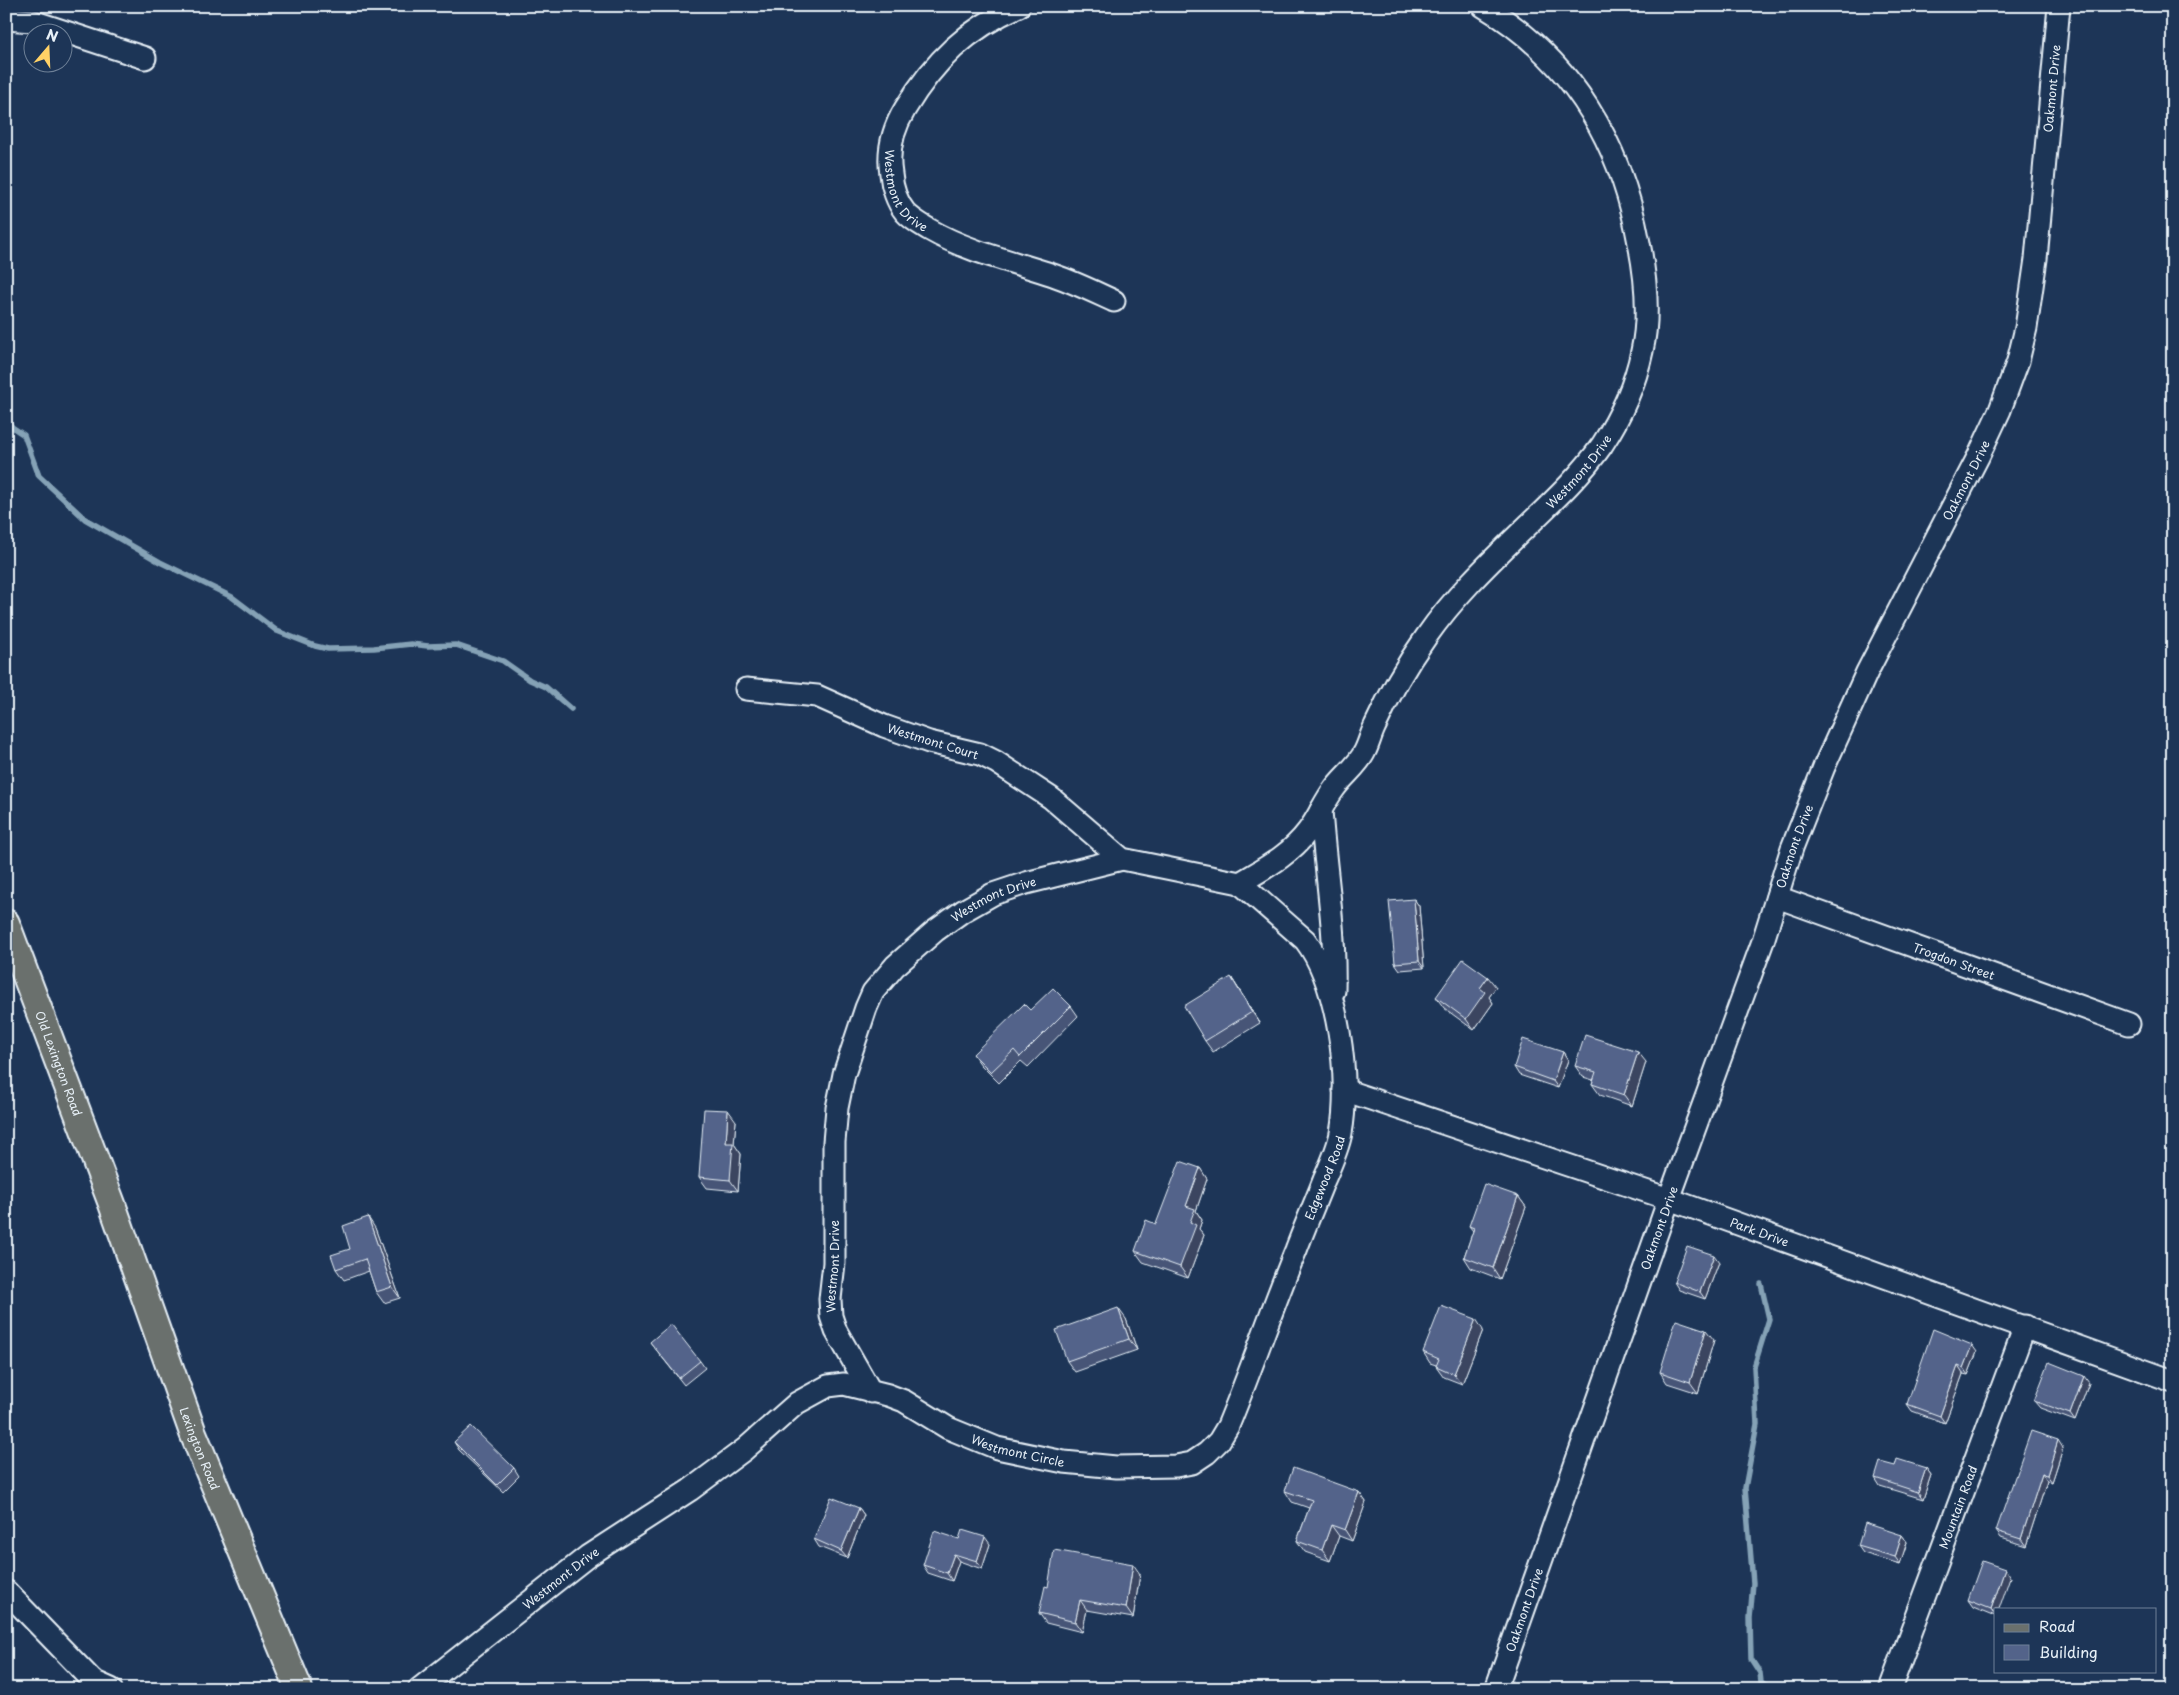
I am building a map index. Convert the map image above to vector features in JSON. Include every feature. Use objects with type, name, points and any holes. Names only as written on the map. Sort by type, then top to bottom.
[{"type":"main road","name":"Old Lexington Road","points":[[6,922],[112,1204]]},
{"type":"main road","name":"Lexington Road","points":[[112,1204],[193,1432],[299,1689]]},
{"type":"street","name":"Westmont Drive","points":[[1019,6],[983,26],[955,46],[942,58],[920,85],[894,130],[890,147],[892,182],[897,199],[906,213],[950,241],[982,254],[1049,273],[1114,300]]},
{"type":"street","name":"Westmont Drive","points":[[1240,883],[1282,858],[1308,831],[1334,788],[1364,754],[1398,680],[1426,636],[1464,590],[1575,479],[1601,445],[1633,384],[1645,333],[1646,298],[1643,264],[1634,212],[1621,171],[1594,116],[1575,87],[1553,61],[1528,37],[1511,13],[1483,6]]},
{"type":"street","name":"Oakmont Drive","points":[[1496,1689],[1669,1199],[1763,941],[1792,848],[1832,750],[1867,672],[1978,457],[2000,410],[2018,361],[2026,328],[2036,259],[2059,6]]},
{"type":"street","points":[[6,19],[32,21],[145,58]]},
{"type":"street","name":"Westmont Court","points":[[746,688],[817,696],[851,712],[930,742],[980,754],[996,762],[1051,798],[1122,859],[1240,883]]},
{"type":"street","points":[[1321,810],[1324,862],[1332,916],[1333,1004]]},
{"type":"street","name":"Westmont Drive","points":[[871,1392],[836,1332],[831,1316],[830,1299],[834,1263],[834,1142],[837,1108],[844,1074],[866,1008],[874,992],[895,966],[935,931],[963,911],[993,894],[1026,883],[1122,859]]},
{"type":"street","name":"Edgewood Road","points":[[1176,1466],[1192,1463],[1207,1453],[1219,1441],[1228,1426],[1264,1328],[1336,1152],[1343,1118],[1344,1090],[1341,1049],[1333,1004],[1312,949],[1305,940],[1240,883]]},
{"type":"street","name":"Trogdon Street","points":[[1777,897],[2129,1024]]},
{"type":"street","name":"Park Drive","points":[[1344,1090],[1669,1199],[2173,1380]]},
{"type":"street","name":"Mountain Road","points":[[1890,1689],[2025,1326]]},
{"type":"street","name":"Westmont Drive","points":[[419,1689],[588,1556],[690,1490],[745,1449],[797,1403],[828,1386],[844,1384],[871,1392]]},
{"type":"street","name":"Westmont Circle","points":[[871,1392],[904,1401],[956,1431],[997,1448],[1013,1452],[1064,1462],[1116,1467],[1176,1466]]},
{"type":"street","points":[[6,1591],[93,1681],[112,1689]]},
{"type":"building","points":[[1414,899],[1419,961],[1395,963],[1389,901]]},
{"type":"building","points":[[1463,959],[1488,977],[1480,988],[1485,992],[1466,1019],[1436,997]]},
{"type":"building","points":[[1231,977],[1252,1012],[1205,1041],[1184,1006]]},
{"type":"building","points":[[1053,988],[1071,1006],[1020,1057],[1014,1050],[991,1072],[973,1054],[1024,1004],[1030,1010]]},
{"type":"building","points":[[1585,1035],[1638,1052],[1624,1095],[1592,1084],[1596,1072],[1575,1066]]},
{"type":"building","points":[[1523,1039],[1563,1052],[1553,1081],[1514,1067]]},
{"type":"building","points":[[704,1109],[728,1110],[726,1143],[733,1143],[730,1180],[699,1177]]},
{"type":"building","points":[[1180,1161],[1200,1168],[1186,1206],[1195,1209],[1190,1222],[1196,1225],[1180,1267],[1135,1251],[1146,1220],[1156,1224]]},
{"type":"building","points":[[1484,1184],[1518,1196],[1493,1268],[1464,1257],[1474,1228],[1469,1226]]},
{"type":"building","points":[[368,1217],[392,1287],[376,1292],[365,1259],[336,1269],[331,1255],[350,1249],[343,1226]]},
{"type":"building","points":[[1687,1246],[1714,1255],[1700,1292],[1674,1282]]},
{"type":"building","points":[[1441,1306],[1476,1319],[1454,1374],[1436,1366],[1439,1359],[1423,1352]]},
{"type":"building","points":[[1118,1308],[1129,1339],[1067,1361],[1056,1330]]},
{"type":"building","points":[[1676,1320],[1706,1330],[1690,1382],[1660,1372]]},
{"type":"building","points":[[671,1324],[700,1361],[679,1378],[650,1342]]},
{"type":"building","points":[[1933,1329],[1972,1345],[1963,1368],[1958,1366],[1940,1416],[1907,1404]]},
{"type":"building","points":[[2049,1362],[2084,1376],[2070,1414],[2034,1401]]},
{"type":"building","points":[[471,1426],[514,1468],[497,1485],[454,1442]]},
{"type":"building","points":[[2031,1431],[2058,1440],[2047,1475],[2042,1474],[2021,1539],[1996,1531]]},
{"type":"building","points":[[1897,1459],[1926,1468],[1918,1492],[1875,1478],[1880,1462],[1895,1466]]},
{"type":"building","points":[[1293,1468],[1359,1492],[1345,1530],[1331,1525],[1322,1550],[1297,1541],[1312,1500],[1285,1491]]},
{"type":"building","points":[[831,1497],[859,1508],[841,1551],[814,1539]]},
{"type":"building","points":[[1865,1523],[1902,1535],[1895,1557],[1858,1546]]},
{"type":"building","points":[[962,1530],[985,1537],[977,1561],[954,1554],[947,1573],[923,1565],[934,1531],[959,1539]]},
{"type":"building","points":[[1054,1550],[1133,1564],[1126,1608],[1080,1600],[1075,1622],[1039,1613],[1045,1586],[1048,1587]]},
{"type":"building","points":[[1982,1561],[2005,1569],[1991,1609],[1968,1600]]},
{"type":"waterway","points":[[6,419],[12,427],[24,435],[39,476],[85,519],[160,562],[232,597],[277,631],[328,649],[374,648],[411,644],[428,646],[456,645],[503,661],[530,680],[546,687],[571,709]]},
{"type":"waterway","points":[[1761,1284],[1769,1319],[1754,1367],[1757,1424],[1745,1488],[1753,1583],[1750,1618],[1751,1659],[1760,1673],[1761,1682],[1767,1686],[1767,1689]]}]
